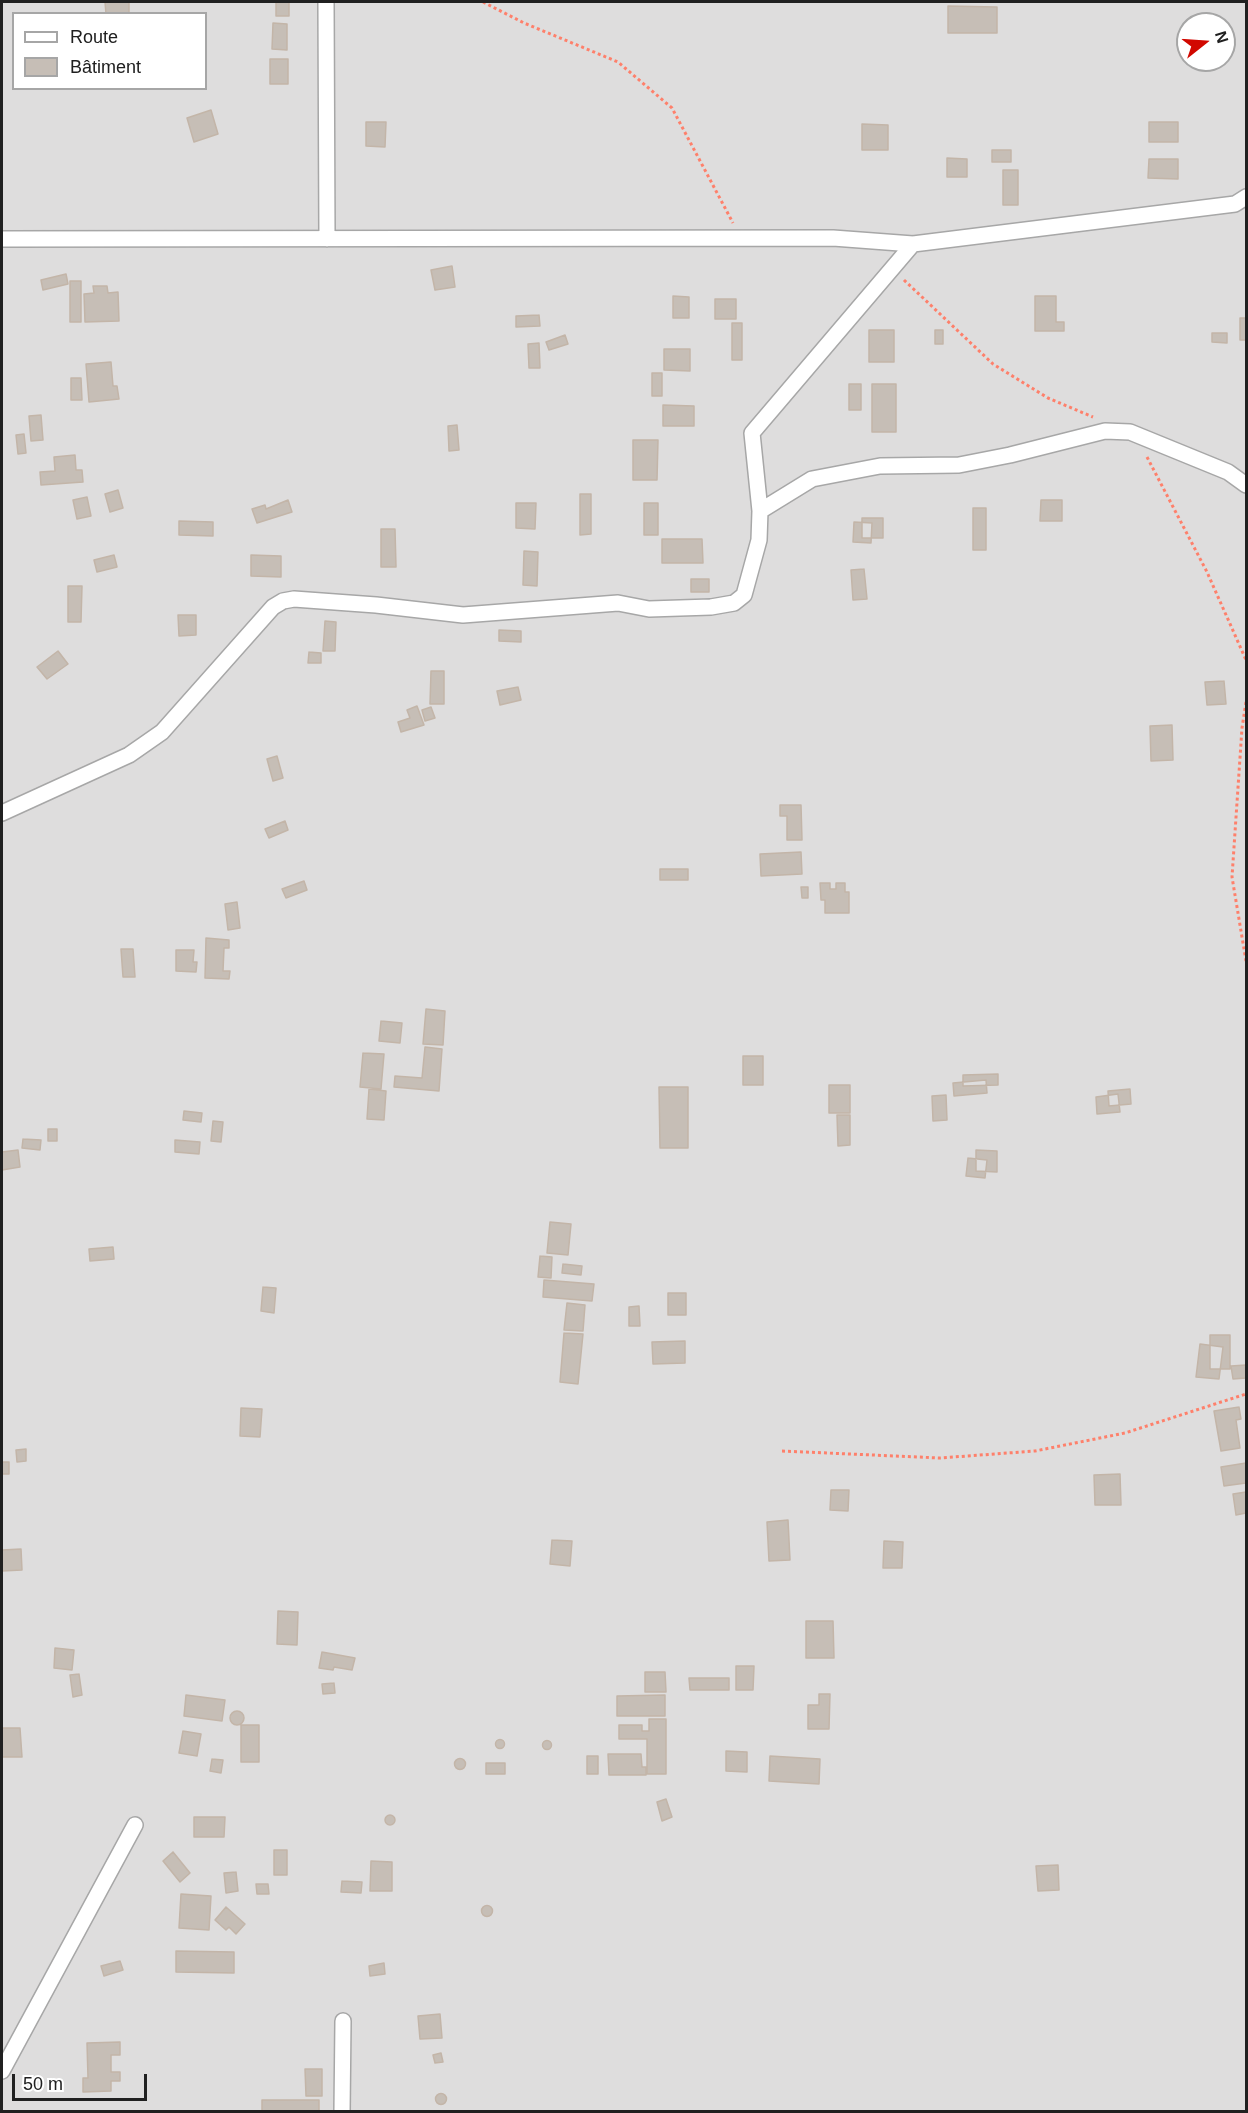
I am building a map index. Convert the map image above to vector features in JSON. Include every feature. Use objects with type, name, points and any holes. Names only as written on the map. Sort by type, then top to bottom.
[{"type":"street","points":[[326,2],[327,239]]},
{"type":"street","points":[[2,239],[833,238],[914,244],[1235,204],[1246,197]]},
{"type":"street","points":[[2,813],[129,755],[162,732],[273,607],[283,601],[294,599],[376,605],[463,615],[618,603],[649,609],[711,607],[734,603],[744,595],[759,540],[760,511],[752,433],[914,244]]},
{"type":"street","points":[[760,511],[812,479],[880,466],[958,465],[1010,455],[1105,431],[1130,432],[1228,472],[1246,484]]},
{"type":"street","points":[[2,2071],[135,1825]]},
{"type":"street","points":[[342,2112],[343,2022]]},
{"type":"path","points":[[483,2],[524,23],[618,62],[672,108],[740,238]]},
{"type":"path","points":[[1246,702],[1242,728],[1232,877],[1246,961]]},
{"type":"path","points":[[782,1451],[940,1458],[1035,1451],[1125,1433],[1246,1394]]},
{"type":"shaded area","points":[[2,2],[1246,2],[1246,2111],[2,2111]]},
{"type":"building","points":[[105,2],[129,2],[129,12],[106,12]]},
{"type":"building","points":[[276,2],[289,2],[289,16],[276,16]]},
{"type":"building","points":[[948,6],[997,7],[997,33],[948,33]]},
{"type":"building","points":[[273,23],[287,24],[287,50],[272,49]]},
{"type":"building","points":[[270,59],[288,59],[288,84],[270,84]]},
{"type":"building","points":[[211,110],[218,134],[194,142],[187,118]]},
{"type":"building","points":[[366,122],[386,122],[385,147],[366,146]]},
{"type":"building","points":[[1149,122],[1178,122],[1178,142],[1149,142]]},
{"type":"building","points":[[862,124],[888,125],[888,150],[862,150]]},
{"type":"building","points":[[992,150],[1011,150],[1011,162],[992,162]]},
{"type":"building","points":[[947,158],[967,159],[967,177],[947,177]]},
{"type":"building","points":[[1149,159],[1178,159],[1178,179],[1148,178]]},
{"type":"building","points":[[1003,170],[1018,170],[1018,205],[1003,205]]},
{"type":"building","points":[[452,266],[455,287],[435,290],[431,270]]},
{"type":"building","points":[[66,274],[68,284],[43,290],[41,280]]},
{"type":"building","points":[[70,281],[81,281],[81,322],[70,322]]},
{"type":"building","points":[[93,286],[107,286],[108,293],[118,292],[119,321],[85,322],[84,294],[94,293]]},
{"type":"building","points":[[673,296],[689,297],[689,318],[673,318]]},
{"type":"building","points":[[1035,296],[1056,296],[1056,322],[1064,322],[1064,331],[1035,331]]},
{"type":"building","points":[[715,299],[736,299],[736,319],[715,319]]},
{"type":"building","points":[[539,315],[540,326],[516,327],[516,316]]},
{"type":"building","points":[[1240,318],[1246,318],[1246,340],[1240,340]]},
{"type":"building","points":[[732,323],[742,323],[742,360],[732,360]]},
{"type":"building","points":[[869,330],[894,330],[894,362],[869,362]]},
{"type":"building","points":[[935,330],[943,330],[943,344],[935,344]]},
{"type":"building","points":[[1212,333],[1227,333],[1227,343],[1212,342]]},
{"type":"building","points":[[565,335],[568,344],[549,350],[546,342]]},
{"type":"building","points":[[539,343],[540,368],[529,368],[528,344]]},
{"type":"building","points":[[664,349],[690,349],[690,371],[664,370]]},
{"type":"building","points":[[111,362],[113,386],[117,386],[119,399],[89,402],[86,364]]},
{"type":"building","points":[[652,373],[662,373],[662,396],[652,396]]},
{"type":"building","points":[[71,378],[81,378],[82,400],[71,400]]},
{"type":"building","points":[[849,384],[861,384],[861,410],[849,410]]},
{"type":"building","points":[[872,384],[896,384],[896,432],[872,432]]},
{"type":"building","points":[[663,405],[694,406],[694,426],[663,426]]},
{"type":"building","points":[[41,415],[43,440],[31,441],[29,416]]},
{"type":"building","points":[[457,425],[459,450],[449,451],[448,426]]},
{"type":"building","points":[[24,434],[26,453],[18,454],[16,435]]},
{"type":"building","points":[[633,440],[658,440],[657,480],[633,480]]},
{"type":"building","points":[[75,455],[76,470],[82,470],[83,482],[41,485],[40,472],[55,471],[54,457]]},
{"type":"building","points":[[118,490],[123,508],[110,512],[105,494]]},
{"type":"building","points":[[580,494],[591,494],[591,534],[580,535]]},
{"type":"building","points":[[87,497],[91,516],[77,519],[73,500]]},
{"type":"building","points":[[288,500],[292,512],[257,523],[252,509],[265,505],[266,509]]},
{"type":"building","points":[[1041,500],[1062,500],[1062,521],[1040,521]]},
{"type":"building","points":[[516,503],[536,503],[535,529],[516,528]]},
{"type":"building","points":[[644,503],[658,503],[658,535],[644,535]]},
{"type":"building","points":[[973,508],[986,508],[986,550],[973,550]]},
{"type":"building","points":[[862,518],[883,518],[883,538],[862,538]]},
{"type":"building","points":[[179,521],[213,522],[213,536],[179,535]]},
{"type":"building","points":[[854,522],[872,523],[871,543],[853,542]]},
{"type":"building","points":[[381,529],[395,529],[396,567],[381,567]]},
{"type":"building","points":[[662,539],[702,539],[703,563],[662,563]]},
{"type":"building","points":[[524,551],[538,552],[537,586],[523,585]]},
{"type":"building","points":[[114,555],[117,567],[97,572],[94,560]]},
{"type":"building","points":[[251,555],[281,556],[281,577],[251,576]]},
{"type":"building","points":[[864,569],[867,599],[853,600],[851,570]]},
{"type":"building","points":[[691,579],[709,579],[709,592],[691,592]]},
{"type":"building","points":[[68,586],[82,586],[81,622],[68,622]]},
{"type":"building","points":[[178,615],[196,615],[196,635],[179,636]]},
{"type":"building","points":[[325,621],[336,622],[335,651],[323,651]]},
{"type":"building","points":[[499,630],[521,631],[521,642],[499,641]]},
{"type":"building","points":[[58,651],[68,664],[47,679],[37,667]]},
{"type":"building","points":[[309,652],[321,653],[321,663],[308,663]]},
{"type":"building","points":[[431,671],[444,671],[444,704],[430,704]]},
{"type":"building","points":[[1224,681],[1226,704],[1207,705],[1205,682]]},
{"type":"building","points":[[518,687],[521,700],[500,705],[497,691]]},
{"type":"building","points":[[417,706],[424,725],[401,732],[398,722],[410,718],[407,710]]},
{"type":"building","points":[[431,707],[435,718],[425,721],[422,710]]},
{"type":"building","points":[[1172,725],[1173,760],[1151,761],[1150,726]]},
{"type":"building","points":[[277,756],[283,778],[273,781],[267,759]]},
{"type":"building","points":[[780,805],[801,805],[802,840],[787,840],[787,816],[780,816]]},
{"type":"building","points":[[285,821],[288,830],[269,838],[265,829]]},
{"type":"building","points":[[801,852],[802,874],[761,876],[760,854]]},
{"type":"building","points":[[660,869],[688,869],[688,880],[660,880]]},
{"type":"building","points":[[304,881],[307,890],[286,898],[282,889]]},
{"type":"building","points":[[820,883],[830,883],[830,889],[836,889],[836,883],[845,883],[845,892],[849,892],[849,913],[825,913],[825,900],[821,900]]},
{"type":"building","points":[[801,887],[808,887],[808,898],[802,898]]},
{"type":"building","points":[[237,902],[240,928],[228,930],[225,904]]},
{"type":"building","points":[[206,938],[229,940],[229,948],[224,948],[223,971],[230,971],[229,979],[205,978]]},
{"type":"building","points":[[121,949],[133,949],[135,977],[123,977]]},
{"type":"building","points":[[176,950],[194,950],[193,962],[197,962],[196,972],[176,971]]},
{"type":"building","points":[[426,1009],[445,1011],[443,1045],[423,1044]]},
{"type":"building","points":[[381,1021],[402,1023],[400,1043],[379,1041]]},
{"type":"building","points":[[425,1047],[442,1049],[439,1091],[394,1087],[395,1076],[422,1078]]},
{"type":"building","points":[[363,1053],[384,1054],[381,1089],[360,1087]]},
{"type":"building","points":[[743,1056],[763,1056],[763,1085],[743,1085]]},
{"type":"building","points":[[998,1074],[998,1085],[963,1086],[963,1075]]},
{"type":"building","points":[[986,1080],[987,1093],[954,1096],[953,1083]]},
{"type":"building","points":[[829,1085],[850,1085],[850,1113],[829,1113]]},
{"type":"building","points":[[659,1087],[688,1087],[688,1148],[660,1148]]},
{"type":"building","points":[[369,1089],[386,1091],[384,1120],[367,1119]]},
{"type":"building","points":[[1130,1089],[1131,1104],[1109,1106],[1108,1091]]},
{"type":"building","points":[[1118,1094],[1120,1112],[1097,1114],[1096,1097]]},
{"type":"building","points":[[946,1095],[947,1120],[933,1121],[932,1096]]},
{"type":"building","points":[[184,1111],[202,1113],[201,1122],[183,1120]]},
{"type":"building","points":[[837,1115],[850,1115],[850,1145],[838,1146]]},
{"type":"building","points":[[213,1121],[223,1122],[221,1142],[211,1141]]},
{"type":"building","points":[[48,1129],[57,1129],[57,1141],[48,1141]]},
{"type":"building","points":[[23,1139],[41,1140],[40,1150],[22,1148]]},
{"type":"building","points":[[175,1140],[200,1142],[199,1154],[175,1152]]},
{"type":"building","points":[[18,1150],[20,1167],[2,1170],[2,1152]]},
{"type":"building","points":[[976,1150],[997,1151],[997,1172],[976,1171]]},
{"type":"building","points":[[968,1158],[987,1160],[985,1178],[966,1176]]},
{"type":"building","points":[[550,1222],[571,1224],[568,1255],[547,1253]]},
{"type":"building","points":[[113,1247],[114,1259],[90,1261],[89,1249]]},
{"type":"building","points":[[540,1256],[552,1257],[551,1278],[538,1277]]},
{"type":"building","points":[[563,1264],[582,1266],[581,1275],[562,1273]]},
{"type":"building","points":[[544,1280],[594,1284],[592,1301],[543,1297]]},
{"type":"building","points":[[263,1287],[276,1288],[274,1313],[261,1311]]},
{"type":"building","points":[[668,1293],[686,1293],[686,1315],[668,1315]]},
{"type":"building","points":[[567,1303],[585,1305],[583,1331],[564,1330]]},
{"type":"building","points":[[639,1306],[640,1326],[629,1326],[629,1307]]},
{"type":"building","points":[[564,1333],[583,1334],[578,1384],[560,1382]]},
{"type":"building","points":[[1210,1335],[1230,1335],[1230,1369],[1210,1369]]},
{"type":"building","points":[[685,1341],[685,1363],[653,1364],[652,1342]]},
{"type":"building","points":[[1200,1344],[1223,1347],[1219,1379],[1196,1377]]},
{"type":"building","points":[[1246,1365],[1246,1378],[1233,1379],[1231,1366]]},
{"type":"building","points":[[1239,1407],[1241,1419],[1236,1420],[1240,1448],[1221,1451],[1214,1411]]},
{"type":"building","points":[[241,1408],[262,1409],[260,1437],[240,1436]]},
{"type":"building","points":[[26,1449],[26,1461],[17,1462],[16,1450]]},
{"type":"building","points":[[2,1462],[9,1462],[9,1474],[2,1474]]},
{"type":"building","points":[[1246,1463],[1246,1483],[1224,1486],[1221,1467]]},
{"type":"building","points":[[1120,1474],[1121,1505],[1095,1505],[1094,1475]]},
{"type":"building","points":[[831,1490],[849,1490],[848,1511],[830,1510]]},
{"type":"building","points":[[1246,1492],[1246,1513],[1236,1515],[1233,1494]]},
{"type":"building","points":[[788,1520],[790,1560],[769,1561],[767,1522]]},
{"type":"building","points":[[552,1540],[572,1541],[570,1566],[550,1564]]},
{"type":"building","points":[[884,1541],[903,1542],[902,1568],[883,1568]]},
{"type":"building","points":[[21,1549],[22,1570],[2,1571],[2,1550]]},
{"type":"building","points":[[278,1611],[298,1612],[297,1645],[277,1644]]},
{"type":"building","points":[[806,1621],[833,1621],[834,1658],[806,1658]]},
{"type":"building","points":[[55,1648],[74,1650],[72,1670],[54,1668]]},
{"type":"building","points":[[322,1652],[355,1658],[352,1670],[334,1667],[333,1670],[319,1668]]},
{"type":"building","points":[[736,1666],[754,1666],[753,1690],[736,1690]]},
{"type":"building","points":[[645,1672],[665,1672],[666,1692],[645,1692]]},
{"type":"building","points":[[79,1674],[82,1695],[73,1697],[70,1675]]},
{"type":"building","points":[[689,1678],[729,1678],[729,1690],[690,1690]]},
{"type":"building","points":[[334,1683],[335,1693],[323,1694],[322,1684]]},
{"type":"building","points":[[819,1694],[830,1694],[829,1729],[808,1729],[808,1705],[819,1705]]},
{"type":"building","points":[[186,1695],[225,1700],[222,1721],[184,1716]]},
{"type":"building","points":[[665,1695],[665,1716],[617,1716],[617,1696]]},
{"type":"building","points":[[237,1711],[242,1713],[244,1718],[242,1723],[237,1725],[232,1723],[230,1718],[232,1713]]},
{"type":"building","points":[[649,1719],[666,1719],[666,1774],[647,1774],[647,1739],[619,1739],[619,1725],[642,1725],[642,1731],[649,1731]]},
{"type":"building","points":[[241,1725],[259,1725],[259,1762],[241,1762]]},
{"type":"building","points":[[2,1728],[20,1728],[22,1757],[2,1757]]},
{"type":"building","points":[[183,1731],[201,1734],[197,1756],[179,1753]]},
{"type":"building","points":[[500,1739],[505,1744],[500,1749],[495,1744]]},
{"type":"building","points":[[547,1740],[552,1745],[547,1750],[542,1745]]},
{"type":"building","points":[[726,1751],[747,1752],[747,1772],[726,1771]]},
{"type":"building","points":[[608,1754],[641,1754],[642,1767],[646,1767],[646,1775],[609,1775]]},
{"type":"building","points":[[587,1756],[598,1756],[598,1774],[587,1774]]},
{"type":"building","points":[[770,1756],[820,1759],[819,1784],[769,1781]]},
{"type":"building","points":[[212,1759],[223,1760],[221,1773],[210,1771]]},
{"type":"building","points":[[460,1759],[464,1760],[464,1768],[460,1769],[456,1768],[455,1764],[456,1760]]},
{"type":"building","points":[[486,1763],[505,1763],[505,1774],[486,1774]]},
{"type":"building","points":[[666,1799],[672,1817],[662,1821],[657,1802]]},
{"type":"building","points":[[390,1815],[394,1816],[394,1824],[390,1825],[386,1824],[385,1820],[386,1816]]},
{"type":"building","points":[[194,1817],[225,1817],[224,1837],[194,1837]]},
{"type":"building","points":[[274,1850],[287,1850],[287,1875],[274,1875]]},
{"type":"building","points":[[173,1852],[190,1873],[180,1882],[163,1861]]},
{"type":"building","points":[[371,1861],[392,1862],[392,1891],[370,1891]]},
{"type":"building","points":[[1058,1865],[1059,1890],[1038,1891],[1036,1866]]},
{"type":"building","points":[[236,1872],[238,1891],[226,1893],[224,1873]]},
{"type":"building","points":[[342,1881],[362,1882],[361,1893],[341,1892]]},
{"type":"building","points":[[256,1884],[268,1884],[269,1894],[257,1894]]},
{"type":"building","points":[[181,1894],[211,1896],[209,1930],[179,1928]]},
{"type":"building","points":[[487,1906],[491,1907],[491,1915],[487,1916],[483,1915],[482,1911],[483,1907]]},
{"type":"building","points":[[226,1907],[245,1924],[236,1934],[229,1927],[226,1930],[215,1920]]},
{"type":"building","points":[[176,1951],[234,1952],[234,1973],[176,1972]]},
{"type":"building","points":[[120,1961],[123,1970],[104,1976],[101,1966]]},
{"type":"building","points":[[384,1963],[385,1974],[370,1976],[369,1966]]},
{"type":"building","points":[[440,2014],[442,2038],[420,2039],[418,2016]]},
{"type":"building","points":[[120,2042],[120,2055],[111,2055],[111,2072],[120,2072],[120,2081],[111,2081],[111,2091],[83,2092],[83,2078],[88,2078],[87,2043]]},
{"type":"building","points":[[441,2053],[443,2062],[435,2063],[433,2055]]},
{"type":"building","points":[[305,2069],[322,2069],[322,2096],[306,2096]]},
{"type":"building","points":[[441,2093],[447,2099],[441,2105],[435,2099]]},
{"type":"building","points":[[262,2100],[319,2100],[319,2112],[262,2112]]}]
